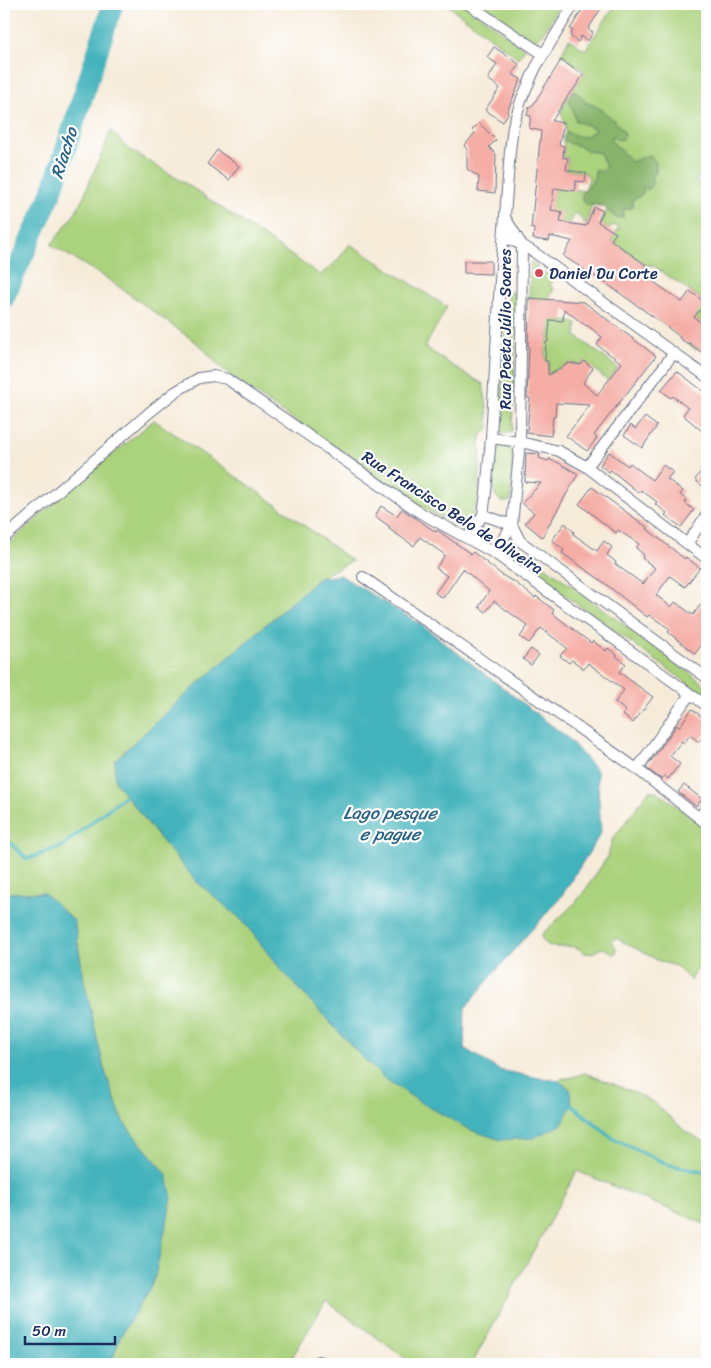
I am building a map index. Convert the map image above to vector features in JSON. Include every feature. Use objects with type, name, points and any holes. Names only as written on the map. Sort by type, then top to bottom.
[{"type":"street","points":[[468,4],[543,54]]},
{"type":"street","name":"Rua Poeta Júlio Soares","points":[[468,538],[483,516],[486,492],[513,126],[522,98],[543,54],[574,4]]},
{"type":"street","name":"Rua Poeta Júlio Soares","points":[[494,552],[512,525],[520,442],[522,245],[506,219]]},
{"type":"street","points":[[504,237],[522,245],[707,377]]},
{"type":"street","points":[[587,467],[674,353]]},
{"type":"street","name":"Rua Francisco Belo de Oliveira","points":[[4,538],[175,392],[199,378],[213,376],[227,379],[419,512],[494,552],[707,706]]},
{"type":"street","points":[[491,438],[559,450],[587,467],[707,559]]},
{"type":"street","points":[[687,544],[707,514]]},
{"type":"street","name":"Rua Francisco Belo de Oliveira","points":[[483,516],[512,525],[520,541],[707,678]]},
{"type":"street","points":[[363,577],[637,769],[703,821],[707,807]]},
{"type":"street","points":[[637,769],[690,694]]},
{"type":"street","points":[[312,1364],[318,1361],[328,1364]]},
{"type":"green space","points":[[446,4],[465,4],[525,49],[518,58]]},
{"type":"green space","points":[[474,4],[560,4],[537,40],[532,43]]},
{"type":"green space","points":[[616,4],[707,4],[707,165],[696,181],[707,189],[707,336],[696,350],[688,344],[703,324],[694,317],[706,302],[652,265],[646,265],[611,240],[619,228],[614,225],[608,229],[601,222],[607,210],[603,206],[592,205],[586,225],[577,213],[570,224],[560,222],[536,185],[585,191],[589,178],[586,173],[566,170],[568,158],[563,157],[565,126],[561,112],[565,101],[585,72],[561,54],[569,39],[585,50]]},
{"type":"green space","points":[[573,90],[586,103],[591,104],[607,115],[625,133],[623,139],[618,140],[613,136],[610,140],[631,162],[649,155],[656,162],[656,173],[651,178],[653,183],[648,190],[643,187],[643,193],[632,200],[633,207],[623,210],[623,217],[616,218],[603,206],[587,205],[582,199],[582,193],[592,183],[595,170],[601,171],[606,167],[600,153],[588,151],[564,140],[563,137],[567,132],[582,137],[596,129],[576,121],[569,100]]},
{"type":"green space","points":[[111,131],[127,148],[188,185],[320,275],[335,263],[350,244],[447,307],[425,347],[483,384],[487,407],[489,429],[482,434],[480,443],[477,501],[472,516],[468,520],[458,522],[449,520],[422,507],[242,385],[219,366],[201,346],[108,279],[51,245],[74,215],[83,198]]},
{"type":"green space","points":[[531,261],[538,267],[533,275],[540,279],[545,272],[554,279],[550,286],[554,289],[548,300],[529,298]]},
{"type":"green space","points":[[510,292],[514,293],[517,298],[512,430],[507,433],[500,432],[499,427],[508,296]]},
{"type":"green space","points":[[540,306],[556,320],[577,323],[576,336],[618,368],[608,381],[584,361],[582,364],[569,363],[548,375],[548,361],[545,361],[546,348],[542,348],[543,342],[548,342],[549,332]]},
{"type":"green space","points":[[154,420],[277,505],[352,561],[319,578],[180,700],[116,760],[115,781],[196,881],[243,921],[278,966],[361,1056],[384,1078],[570,1089],[559,1081],[562,1078],[585,1073],[653,1102],[685,1131],[707,1143],[707,1225],[577,1171],[472,1364],[413,1364],[326,1301],[288,1364],[111,1364],[120,1337],[154,1281],[167,1175],[123,1122],[104,1069],[84,980],[74,921],[44,893],[4,893],[4,548],[65,493]]},
{"type":"green space","points":[[501,446],[509,448],[513,452],[511,499],[509,502],[501,502],[493,490],[497,449]]},
{"type":"green space","points":[[512,543],[707,686],[707,697],[507,554],[506,552]]},
{"type":"green space","points":[[649,791],[656,791],[707,828],[707,970],[699,965],[691,981],[676,966],[661,962],[616,938],[612,941],[617,950],[614,955],[605,949],[585,953],[575,947],[551,946],[543,941],[541,935],[576,902],[586,889],[608,856],[612,840]]},
{"type":"water","name":"Lago pesque e pague","points":[[340,575],[420,624],[568,738],[597,771],[601,833],[561,897],[465,1008],[464,1048],[499,1070],[559,1081],[570,1089],[572,1105],[561,1125],[533,1138],[501,1140],[470,1130],[420,1102],[384,1078],[361,1056],[278,966],[243,921],[196,881],[115,781],[115,760],[180,700],[319,578]]},
{"type":"water","points":[[4,893],[44,893],[74,921],[84,980],[104,1069],[123,1122],[167,1175],[172,1198],[154,1281],[120,1337],[111,1364],[4,1364]]},
{"type":"building","points":[[586,4],[604,4],[588,29],[593,32],[588,41],[581,36],[578,42],[570,36],[573,31],[570,29]]},
{"type":"building","points":[[494,47],[519,64],[512,74],[521,79],[503,122],[485,110],[500,88],[488,79],[497,64],[487,57]]},
{"type":"building","points":[[561,60],[583,75],[552,121],[564,123],[559,145],[564,146],[563,158],[568,158],[566,170],[586,173],[585,182],[576,181],[575,191],[554,188],[551,210],[562,212],[560,222],[586,226],[594,207],[603,211],[598,222],[616,233],[611,240],[646,265],[640,272],[682,302],[690,291],[706,303],[694,317],[707,327],[707,356],[679,338],[666,326],[607,284],[563,256],[572,241],[550,236],[549,241],[533,239],[534,229],[531,228],[541,131],[529,128],[531,116],[527,115],[529,107],[533,105]]},
{"type":"building","points":[[479,123],[496,140],[489,147],[496,154],[495,193],[478,191],[479,177],[467,169],[467,149],[464,146],[475,133],[472,130]]},
{"type":"building","points":[[217,150],[239,166],[229,180],[207,164]]},
{"type":"building","points":[[464,261],[491,261],[491,274],[464,273]]},
{"type":"building","points":[[529,298],[584,302],[656,356],[594,435],[597,438],[587,451],[566,436],[590,405],[556,403],[551,436],[527,433],[530,398],[527,398]],"holes":[[[564,309],[602,337],[597,345],[622,363],[597,395],[583,383],[593,368],[584,361],[581,365],[569,363],[548,375],[548,361],[545,361],[550,320],[563,321]]]},
{"type":"building","points":[[677,371],[707,394],[707,424],[702,431],[683,415],[688,408],[673,396],[671,398],[661,390]]},
{"type":"building","points":[[645,417],[657,426],[642,448],[624,435],[631,425],[635,429]]},
{"type":"building","points":[[609,452],[628,466],[630,463],[652,480],[663,465],[673,472],[667,479],[683,491],[680,495],[687,500],[685,503],[694,510],[681,527],[665,515],[667,513],[655,504],[657,502],[641,490],[639,493],[611,470],[609,472],[600,465]]},
{"type":"building","points":[[526,453],[540,454],[539,458],[548,461],[550,458],[550,460],[578,474],[542,537],[525,523],[534,513],[522,503],[541,483],[525,482]]},
{"type":"building","points":[[707,463],[707,490],[695,480]]},
{"type":"building","points":[[592,487],[648,528],[685,559],[686,557],[700,568],[685,587],[670,576],[656,595],[671,607],[675,602],[693,615],[707,596],[707,637],[695,654],[668,632],[670,629],[649,615],[647,617],[602,581],[562,553],[564,550],[552,540],[565,523],[574,532],[573,534],[597,551],[604,541],[612,547],[607,555],[616,562],[615,564],[643,584],[655,568],[642,558],[644,555],[636,548],[639,544],[618,530],[616,533],[579,504]]},
{"type":"building","points":[[381,506],[397,516],[402,509],[436,532],[437,530],[471,554],[473,552],[502,575],[512,580],[535,598],[536,596],[554,610],[552,613],[591,643],[593,641],[606,651],[608,648],[617,655],[626,664],[619,672],[653,697],[633,723],[623,715],[626,711],[615,702],[624,690],[588,663],[584,669],[572,660],[569,663],[560,656],[567,648],[541,628],[529,643],[520,637],[528,626],[494,601],[486,612],[479,607],[489,591],[463,569],[443,598],[435,593],[447,576],[436,568],[445,555],[420,537],[414,546],[389,529],[390,527],[375,516]]},
{"type":"building","points":[[531,649],[539,655],[531,665],[523,659]]},
{"type":"building","points":[[692,709],[707,721],[707,732],[699,742],[690,735],[684,743],[682,741],[670,756],[680,764],[668,779],[664,775],[661,779],[646,768],[677,725],[679,727]]},
{"type":"building","points":[[684,785],[702,799],[696,806],[678,792]]},
{"type":"waterway","name":"Riacho","points":[[4,298],[51,194],[113,4]]},
{"type":"waterway","points":[[4,837],[27,859],[61,847],[126,795]]},
{"type":"waterway","points":[[572,1105],[612,1138],[669,1165],[707,1172]]},
{"type":"place","name":"Daniel Du Corte","points":[[539,273]]}]
